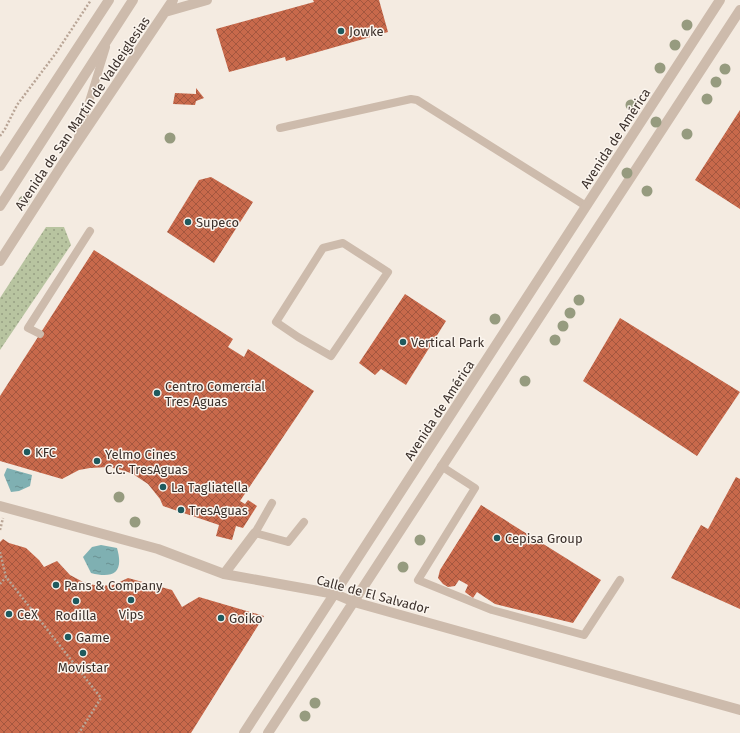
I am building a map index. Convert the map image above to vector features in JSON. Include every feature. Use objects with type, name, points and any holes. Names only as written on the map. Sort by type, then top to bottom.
[{"type":"street","points":[[0,166],[109,0]]},
{"type":"street","points":[[0,206],[133,0]]},
{"type":"street","name":"Avenida de San Martín de Valdeiglesias","points":[[0,261],[76,143],[173,0]]},
{"type":"street","points":[[165,12],[207,0]]},
{"type":"street","name":"Avenida de América","points":[[244,733],[720,0]]},
{"type":"street","points":[[268,733],[740,10]]},
{"type":"street","name":"Calle de El Salvador","points":[[0,506],[158,549],[224,574],[335,594],[354,602],[740,710]]},
{"type":"street","points":[[224,574],[255,533]]},
{"type":"lane","points":[[76,143],[109,37]]},
{"type":"lane","points":[[280,128],[411,99],[417,100],[586,206]]},
{"type":"lane","points":[[40,334],[28,328],[90,231]]},
{"type":"lane","points":[[0,253],[13,242]]},
{"type":"lane","points":[[343,243],[388,272],[331,356],[276,322],[323,248],[343,243]]},
{"type":"lane","points":[[441,466],[475,488],[418,580],[492,610],[584,634],[620,580]]},
{"type":"lane","points":[[272,503],[255,533],[288,542],[304,522]]},
{"type":"path","points":[[0,136],[17,105],[56,53],[91,0]]},
{"type":"path","points":[[0,552],[6,577],[100,698],[79,733]]},
{"type":"path","points":[[0,584],[6,577]]},
{"type":"green space","points":[[46,227],[64,227],[71,245],[0,350],[0,298]]},
{"type":"water","points":[[7,468],[32,475],[30,486],[19,491],[11,492],[4,475]]},
{"type":"water","points":[[101,545],[117,548],[119,556],[118,568],[111,574],[99,575],[91,573],[83,557],[92,547]]},
{"type":"building","points":[[313,0],[379,0],[388,32],[286,61],[285,57],[229,72],[216,29],[314,2]]},
{"type":"building","points":[[196,88],[204,98],[196,101],[195,105],[173,104],[175,93],[196,94]]},
{"type":"building","points":[[740,110],[740,209],[695,180]]},
{"type":"building","points":[[211,177],[253,202],[214,263],[167,232],[199,180]]},
{"type":"building","name":"Centro Comercial Tres Aguas","points":[[94,250],[233,339],[228,347],[244,357],[248,349],[314,391],[240,501],[245,504],[248,500],[257,506],[243,528],[236,526],[232,540],[216,536],[219,525],[163,506],[160,499],[148,484],[133,474],[125,471],[109,467],[90,468],[79,470],[62,479],[0,461],[0,396]]},
{"type":"building","name":"Vertical Park","points":[[405,294],[446,321],[406,385],[381,369],[375,375],[359,363]]},
{"type":"building","points":[[620,318],[740,392],[697,456],[583,381]]},
{"type":"building","points":[[736,477],[740,479],[740,609],[671,578],[701,525],[708,529]]},
{"type":"building","name":"Cepisa Group","points":[[481,505],[601,580],[573,623],[495,604],[477,592],[473,598],[465,592],[468,585],[459,580],[455,586],[448,587],[438,578],[440,570]]},
{"type":"building","points":[[3,539],[9,543],[26,548],[44,567],[57,561],[70,575],[83,582],[98,586],[113,585],[128,578],[172,590],[182,607],[199,597],[264,616],[191,733],[0,733],[0,542]]},
{"type":"place","name":"Jowke","points":[[341,31]]},
{"type":"place","name":"Supeco","points":[[188,222]]},
{"type":"place","name":"Vertical Park","points":[[403,342]]},
{"type":"place","name":"Centro Comercial Tres Aguas","points":[[157,393]]},
{"type":"place","name":"KFC","points":[[27,452]]},
{"type":"place","name":"Yelmo Cines C.C. TresAguas","points":[[97,461]]},
{"type":"place","name":"La Tagliatella","points":[[163,487]]},
{"type":"place","name":"TresAguas","points":[[181,510]]},
{"type":"place","name":"Cepisa Group","points":[[497,538]]},
{"type":"place","name":"Pans & Company","points":[[56,585]]},
{"type":"place","name":"Vips","points":[[131,600]]},
{"type":"place","name":"Rodilla","points":[[76,601]]},
{"type":"place","name":"CeX","points":[[9,614]]},
{"type":"place","name":"Goiko","points":[[221,618]]},
{"type":"place","name":"Game","points":[[68,637]]},
{"type":"place","name":"Movistar","points":[[83,653]]}]
